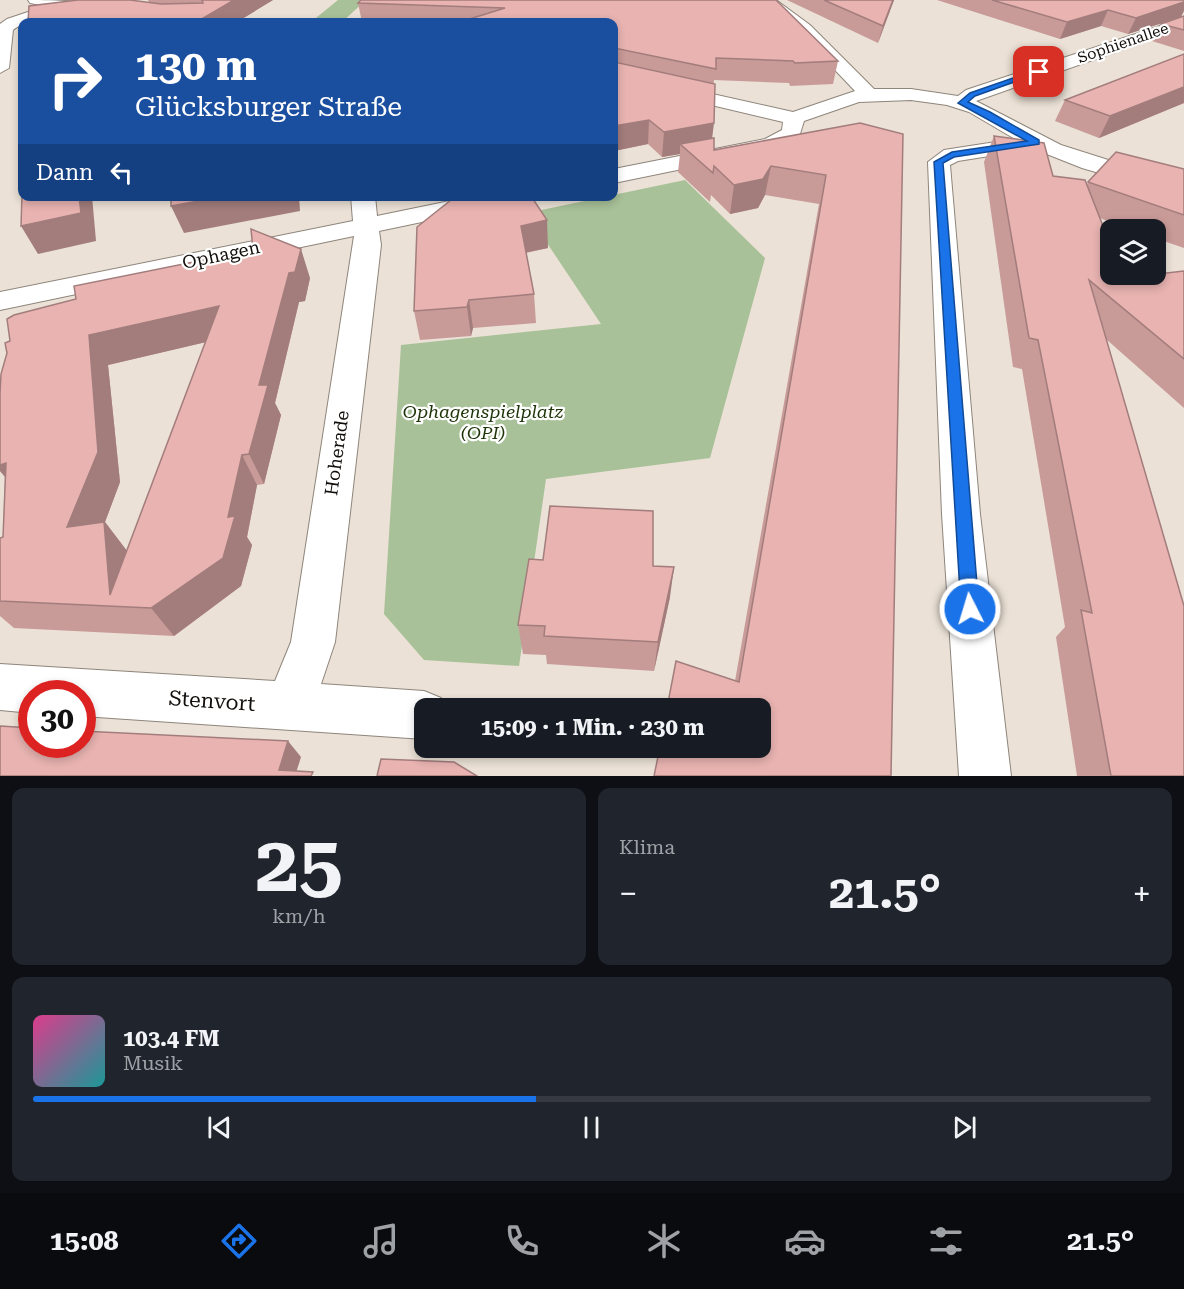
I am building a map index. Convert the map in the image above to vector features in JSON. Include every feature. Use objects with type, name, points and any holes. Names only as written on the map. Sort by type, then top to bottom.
[{"type":"street","points":[[35,0],[105,10]]},
{"type":"street","points":[[767,0],[804,28],[869,95]]},
{"type":"street","points":[[25,18],[65,5]]},
{"type":"street","points":[[0,68],[5,28],[18,20]]},
{"type":"street","name":"Sophienallee","points":[[962,103],[973,94],[1184,23]]},
{"type":"street","points":[[618,78],[793,126]]},
{"type":"street","points":[[618,175],[772,144],[793,126],[846,99],[869,95],[933,98],[962,103],[987,113],[1036,142],[1076,159],[1184,191]]},
{"type":"street","points":[[985,776],[961,514],[939,162],[952,155],[1036,142]]},
{"type":"street","name":"Ophagen","points":[[0,301],[365,211],[463,201]]},
{"type":"street","name":"Hoherade","points":[[290,706],[312,642],[368,245],[365,211]]},
{"type":"street","name":"Stenvort","points":[[0,687],[414,714]]},
{"type":"green space","points":[[338,0],[366,0],[346,18],[316,18]]},
{"type":"green space","name":"Ophagenspielplatz (OPI)","points":[[685,180],[765,258],[710,458],[546,479],[519,666],[424,660],[384,614],[401,345],[601,324],[527,213],[584,201],[618,201],[618,194]]},
{"type":"building","points":[[78,0],[130,0],[161,4],[234,0],[203,18],[28,18],[29,6]]},
{"type":"building","points":[[361,0],[776,0],[838,61],[795,63],[793,61],[716,58],[716,69],[618,49],[618,18],[473,18],[505,8],[358,3]]},
{"type":"building","points":[[824,0],[893,0],[883,26]]},
{"type":"building","points":[[992,0],[1184,0],[1184,2],[1136,18],[1108,10],[1067,22]]},
{"type":"building","points":[[1184,16],[1184,30],[1161,24]]},
{"type":"building","points":[[1184,54],[1184,87],[1110,116],[1065,100]]},
{"type":"building","points":[[618,63],[715,84],[714,123],[664,132],[649,120],[618,125]]},
{"type":"building","points":[[860,123],[903,134],[891,776],[654,776],[658,758],[771,758],[771,698],[669,698],[676,661],[739,682],[826,175],[771,166],[763,179],[734,185],[714,166],[713,173],[680,144],[714,138],[714,150]]},
{"type":"building","points":[[994,136],[1044,143],[1053,176],[1085,180],[1100,219],[1100,285],[1166,285],[1166,273],[1184,271],[1184,359],[1089,280],[1184,606],[1184,776],[1111,776],[1081,610],[1092,613],[1038,340],[1029,338]]},
{"type":"building","points":[[1116,152],[1184,169],[1184,215],[1088,182]]},
{"type":"building","points":[[22,201],[80,201],[81,213],[21,226]]},
{"type":"building","points":[[171,201],[198,201],[171,206]]},
{"type":"building","points":[[450,201],[534,201],[547,220],[521,226],[534,294],[469,300],[467,307],[414,311],[417,227]]},
{"type":"building","points":[[251,229],[301,249],[295,272],[289,273],[259,385],[268,385],[249,454],[242,455],[228,517],[235,516],[223,558],[151,608],[0,601],[0,538],[3,537],[6,463],[0,465],[0,394],[1,374],[7,353],[5,343],[10,341],[7,319],[14,315],[76,299],[74,286],[253,250]],"holes":[[[219,306],[110,595],[104,522],[67,527],[98,452],[89,335]]]},
{"type":"building","points":[[550,506],[653,511],[653,566],[674,567],[658,642],[544,636],[545,626],[518,625],[529,559],[543,560]]},
{"type":"building","points":[[0,726],[18,727],[18,758],[96,758],[96,732],[288,741],[279,770],[313,772],[311,776],[0,776]]},
{"type":"building","points":[[381,759],[454,762],[477,776],[377,776]]},
{"type":"route","points":[[970,609],[961,514],[939,162],[952,155],[1036,142],[1007,127],[987,113],[962,103],[973,94],[1039,72]]}]
